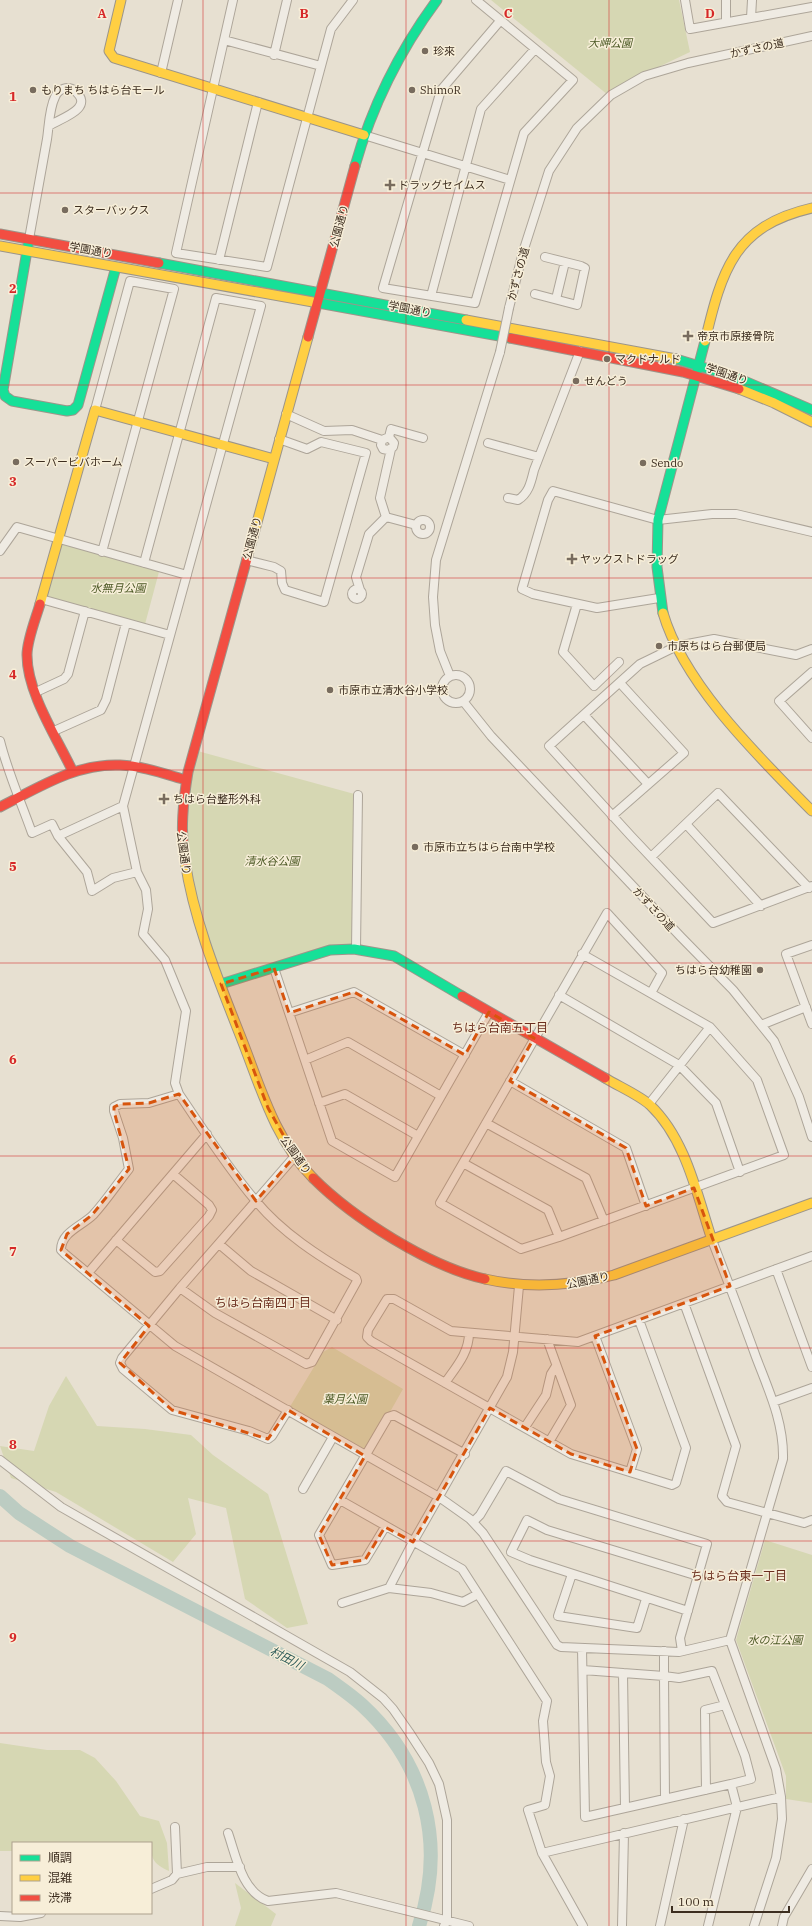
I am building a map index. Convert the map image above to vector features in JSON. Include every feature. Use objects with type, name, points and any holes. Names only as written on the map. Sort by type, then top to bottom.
[{"type":"street","points":[[121,0],[109,51],[110,55],[117,60],[510,180]]},
{"type":"street","points":[[161,73],[178,0]]},
{"type":"street","points":[[233,0],[176,253],[267,267],[331,29],[353,0]]},
{"type":"street","points":[[274,55],[287,0]]},
{"type":"street","name":"公園通り","points":[[437,0],[395,65],[382,89],[364,135],[186,780],[180,823],[182,849],[195,908],[221,984],[268,1108],[276,1125],[295,1156],[310,1176],[341,1204],[372,1226],[434,1261],[455,1270],[492,1281],[518,1286],[557,1286],[597,1280],[812,1203]]},
{"type":"street","points":[[476,0],[573,80],[524,133],[476,303],[383,288],[421,153],[441,90],[500,21]]},
{"type":"street","points":[[685,0],[690,29],[812,7]]},
{"type":"street","points":[[726,0],[726,22]]},
{"type":"street","points":[[751,18],[752,0]]},
{"type":"street","name":"かずさの道","points":[[450,676],[440,651],[435,625],[433,597],[436,560],[500,352],[523,252],[549,171],[577,128],[611,95],[644,76],[688,63],[812,36]]},
{"type":"street","points":[[224,40],[274,55],[321,66]]},
{"type":"street","points":[[431,296],[481,109],[535,49]]},
{"type":"street","points":[[49,126],[56,120],[72,115],[78,110],[81,102],[79,95],[73,89],[64,88],[58,91],[54,97],[2,390],[5,396],[12,401],[67,411],[73,410],[78,405],[116,267]]},
{"type":"street","points":[[219,260],[258,102]]},
{"type":"street","points":[[812,208],[775,219],[750,237],[739,250],[723,279],[695,375],[658,520],[657,570],[659,598],[664,616],[676,646],[698,683],[741,734],[812,812]]},
{"type":"street","name":"学園通り","points":[[0,234],[587,341],[698,364],[730,374],[777,392],[812,410]]},
{"type":"street","name":"学園通り","points":[[0,246],[580,351],[695,375],[726,384],[774,403],[812,422]]},
{"type":"street","points":[[535,294],[577,305],[585,268],[545,257]]},
{"type":"street","points":[[556,299],[565,262]]},
{"type":"street","points":[[73,772],[30,680],[27,662],[30,640],[130,281],[174,289],[102,552]]},
{"type":"street","points":[[144,563],[216,298],[261,306],[123,806],[138,872],[146,890],[148,908],[143,934],[165,960],[186,1011],[175,1083],[179,1094],[256,1201],[280,1224],[318,1256],[356,1278],[356,1286],[312,1362],[306,1364],[215,1314],[180,1288]]},
{"type":"street","points":[[508,498],[518,500],[525,496],[530,487],[539,457],[580,351]]},
{"type":"street","points":[[95,410],[274,459]]},
{"type":"street","points":[[286,414],[324,431],[352,430],[385,438]]},
{"type":"street","points":[[386,517],[380,498],[391,449],[386,450],[382,447],[385,438],[391,429],[423,438]]},
{"type":"street","points":[[246,560],[274,567],[281,571],[282,583],[288,592],[324,602],[366,453],[321,442],[307,449],[279,439]]},
{"type":"street","points":[[488,442],[539,457]]},
{"type":"street","points":[[659,598],[597,608],[533,594],[522,589],[548,500],[553,491],[658,520],[712,514],[736,514],[812,532]]},
{"type":"street","points":[[386,517],[416,525]]},
{"type":"street","points":[[360,590],[356,577],[368,534],[386,517]]},
{"type":"street","points":[[0,551],[16,527],[57,540],[187,575]]},
{"type":"street","points":[[41,599],[170,634]]},
{"type":"street","points":[[577,604],[563,652],[594,686],[619,662]]},
{"type":"street","points":[[36,692],[64,679],[68,674],[85,611]]},
{"type":"street","points":[[54,732],[101,710],[106,700],[126,623]]},
{"type":"street","points":[[651,857],[718,793],[811,887],[713,923],[612,816],[549,746],[640,664],[676,646],[714,639],[796,655],[812,649]]},
{"type":"street","points":[[812,672],[779,701],[812,738]]},
{"type":"street","points":[[458,675],[467,681],[469,692],[463,701],[453,703],[444,697],[442,686],[444,681],[450,676],[458,675]]},
{"type":"street","points":[[612,816],[684,753],[620,683]]},
{"type":"street","name":"かずさの道","points":[[463,701],[496,741],[681,937],[724,980],[774,1041],[799,1097],[812,1137]]},
{"type":"street","points":[[584,715],[648,784]]},
{"type":"street","points":[[0,742],[6,765],[20,798],[32,833],[52,824],[58,836],[87,872],[92,891],[113,878],[138,872]]},
{"type":"street","points":[[0,807],[73,772],[100,766],[119,764],[135,766],[186,780]]},
{"type":"street","points":[[356,949],[358,795]]},
{"type":"street","points":[[58,836],[123,806]]},
{"type":"street","points":[[686,824],[761,906]]},
{"type":"street","points":[[582,954],[710,1027],[757,1080],[784,1155],[646,1206],[521,1249],[440,1203],[582,954],[607,913],[662,973],[651,993]]},
{"type":"street","points":[[812,945],[786,954],[812,1024]]},
{"type":"street","points":[[221,984],[330,950],[368,950],[394,956],[649,1104],[659,1113],[675,1137],[782,1430],[783,1459],[730,1640],[776,1769],[781,1797],[782,1819],[776,1858],[754,1926]]},
{"type":"street","points":[[274,968],[332,1141],[395,1177],[489,1012]]},
{"type":"street","points":[[289,1013],[354,992],[465,1055]]},
{"type":"street","points":[[559,994],[679,1065],[716,1103],[740,1172]]},
{"type":"street","points":[[761,1025],[806,1007]]},
{"type":"street","points":[[649,1104],[710,1027]]},
{"type":"street","points":[[305,1060],[348,1042],[441,1096]]},
{"type":"street","points":[[510,1081],[626,1148],[646,1206]]},
{"type":"street","points":[[179,1094],[149,1103],[120,1104],[114,1107],[123,1138],[129,1169],[92,1215],[67,1234],[61,1244],[61,1250],[65,1254],[149,1326],[175,1346],[439,1497],[473,1522],[492,1546],[557,1645],[561,1647],[682,1651],[730,1640]]},
{"type":"street","points":[[319,1103],[345,1094],[418,1136]]},
{"type":"street","points":[[486,1123],[586,1178],[604,1221]]},
{"type":"street","points":[[88,1273],[207,1134]]},
{"type":"street","points":[[288,1410],[272,1436],[268,1439],[249,1431],[172,1410],[123,1369],[120,1363],[122,1358],[180,1288],[295,1156]]},
{"type":"street","points":[[463,1163],[548,1210],[559,1237]]},
{"type":"street","points":[[116,1240],[155,1272],[160,1271],[209,1216],[212,1210],[209,1205],[173,1174]]},
{"type":"street","points":[[219,1244],[251,1271],[337,1320]]},
{"type":"street","points":[[639,1320],[686,1448],[676,1482],[672,1485],[571,1454],[371,1341],[367,1337],[368,1330],[387,1299],[390,1298],[451,1331],[578,1342],[812,1256]]},
{"type":"street","points":[[776,1269],[812,1367]]},
{"type":"street","points":[[389,1588],[413,1542],[465,1454],[507,1377],[513,1352],[518,1286]]},
{"type":"street","points":[[684,1303],[736,1446],[722,1496],[727,1502],[804,1523],[812,1520]]},
{"type":"street","points":[[445,1383],[466,1351],[469,1332]]},
{"type":"street","points":[[595,1336],[637,1449],[630,1472]]},
{"type":"street","points":[[547,1339],[571,1405],[549,1442]]},
{"type":"street","points":[[525,1427],[546,1394],[551,1374],[556,1366]]},
{"type":"street","points":[[773,1402],[812,1388]]},
{"type":"street","points":[[385,1527],[365,1560],[332,1566],[319,1535],[388,1417],[394,1414],[465,1454]]},
{"type":"street","points":[[303,1489],[333,1437]]},
{"type":"street","points":[[0,1460],[33,1488],[61,1507],[350,1672],[382,1698],[410,1732],[429,1763],[439,1784],[447,1820],[444,1922]]},
{"type":"street","points":[[473,1522],[480,1515],[506,1471],[559,1499],[707,1544],[680,1638],[682,1651]]},
{"type":"street","points":[[340,1500],[385,1527],[462,1569],[547,1701],[543,1721],[546,1762],[550,1776],[545,1805],[528,1810],[542,1853],[583,1926]]},
{"type":"street","points":[[688,1611],[646,1599],[530,1560],[511,1552],[527,1520],[547,1530],[698,1576]]},
{"type":"street","points":[[572,1574],[558,1616],[636,1628],[646,1599]]},
{"type":"street","points":[[342,1603],[389,1588],[430,1593],[463,1602],[478,1594]]},
{"type":"street","points":[[582,1648],[582,1670],[585,1817],[706,1790],[751,1778],[745,1756],[712,1671],[679,1678],[582,1670]]},
{"type":"street","points":[[664,1651],[665,1799]]},
{"type":"street","points":[[623,1673],[625,1808]]},
{"type":"street","points":[[706,1790],[705,1710],[726,1705]]},
{"type":"street","points":[[708,1926],[737,1807],[731,1784]]},
{"type":"street","points":[[542,1853],[781,1797]]},
{"type":"street","points":[[660,1926],[684,1819]]},
{"type":"street","points":[[175,1828],[178,1874]]},
{"type":"street","points":[[228,1833],[240,1867],[248,1883],[255,1893],[262,1899],[268,1901],[336,1893],[396,1907],[444,1922],[469,1926]]},
{"type":"street","points":[[622,1926],[624,1834]]},
{"type":"street","points":[[152,1889],[172,1880],[178,1874],[207,1867],[240,1867]]},
{"type":"street","points":[[782,1926],[784,1917],[812,1870]]},
{"type":"street","points":[[0,1916],[20,1917],[36,1914]]},
{"type":"highlighted area","points":[[274,968],[289,1013],[354,992],[465,1055],[489,1012],[534,1038],[510,1081],[626,1148],[646,1206],[694,1188],[730,1286],[595,1336],[637,1449],[630,1472],[571,1454],[490,1408],[413,1542],[385,1527],[365,1560],[332,1565],[319,1535],[365,1456],[288,1410],[268,1439],[172,1410],[120,1363],[149,1326],[61,1250],[67,1234],[92,1215],[129,1169],[114,1111],[114,1107],[120,1104],[149,1103],[179,1094],[256,1201],[295,1156],[268,1108],[221,984]]},
{"type":"green space","name":"大岬公園","points":[[491,0],[679,0],[690,52],[629,81],[608,95]]},
{"type":"green space","name":"水無月公園","points":[[57,540],[160,568],[144,628],[41,599]]},
{"type":"green space","name":"清水谷公園","points":[[194,750],[358,795],[356,949],[221,984],[182,849]]},
{"type":"green space","name":"葉月公園","points":[[332,1347],[403,1389],[365,1456],[288,1410],[323,1352]]},
{"type":"green space","points":[[66,1376],[97,1426],[145,1429],[191,1435],[213,1455],[268,1494],[308,1624],[287,1628],[245,1599],[226,1508],[188,1498],[196,1534],[173,1562],[56,1492],[11,1478],[0,1446],[34,1451],[49,1406]]},
{"type":"green space","name":"水の江公園","points":[[765,1540],[812,1555],[812,1803],[786,1799],[786,1776],[736,1640]]},
{"type":"green space","points":[[0,1743],[47,1750],[80,1750],[95,1758],[116,1781],[140,1816],[159,1821],[167,1843],[169,1871],[154,1861],[152,1854],[152,1842],[12,1842],[12,1851],[0,1851]]},
{"type":"green space","points":[[235,1883],[276,1914],[271,1926],[235,1926],[241,1908]]},
{"type":"waterway","name":"村田川","points":[[0,1496],[19,1513],[70,1546],[328,1679],[362,1705],[384,1728],[402,1753],[415,1779],[425,1807],[430,1836],[430,1865],[427,1895],[419,1926]]},
{"type":"traffic: fast","points":[[355,166],[370,122],[388,79],[411,39],[437,0]]},
{"type":"traffic: fast","points":[[28,245],[3,390],[5,396],[12,401],[67,411],[73,410],[78,405],[116,267]]},
{"type":"traffic: fast","points":[[159,263],[466,320]]},
{"type":"traffic: fast","points":[[313,302],[510,338]]},
{"type":"traffic: fast","points":[[663,613],[657,567],[658,520],[705,341]]},
{"type":"traffic: fast","points":[[676,359],[735,377],[812,410]]},
{"type":"traffic: fast","points":[[221,984],[330,950],[354,949],[394,956],[462,996]]},
{"type":"traffic: slow","points":[[121,0],[109,51],[114,58],[364,135]]},
{"type":"traffic: slow","points":[[705,341],[711,316],[726,272],[748,239],[765,226],[786,216],[812,208]]},
{"type":"traffic: slow","points":[[0,246],[313,302]]},
{"type":"traffic: slow","points":[[466,320],[676,359]]},
{"type":"traffic: slow","points":[[253,537],[308,337]]},
{"type":"traffic: slow","points":[[739,389],[774,403],[812,422]]},
{"type":"traffic: slow","points":[[40,604],[95,410],[274,459]]},
{"type":"traffic: slow","points":[[663,613],[673,640],[688,667],[706,693],[748,744],[812,811]]},
{"type":"traffic: slow","points":[[185,861],[194,906],[208,950],[223,993],[269,1111],[299,1163],[313,1178]]},
{"type":"traffic: slow","points":[[605,1078],[634,1094],[650,1105],[673,1134],[689,1168],[712,1240]]},
{"type":"traffic: slow","points":[[485,1279],[534,1285],[566,1284],[598,1279],[614,1275],[812,1203]]},
{"type":"traffic: jam","points":[[308,337],[355,166]]},
{"type":"traffic: jam","points":[[0,234],[159,263]]},
{"type":"traffic: jam","points":[[510,338],[683,372],[739,389]]},
{"type":"traffic: jam","points":[[185,861],[183,850],[183,816],[188,772],[253,537]]},
{"type":"traffic: jam","points":[[40,604],[28,643],[28,670],[37,700],[73,772]]},
{"type":"traffic: jam","points":[[0,807],[58,778],[73,772],[104,765],[137,767],[186,780]]},
{"type":"traffic: jam","points":[[462,996],[605,1078]]},
{"type":"traffic: jam","points":[[313,1178],[349,1209],[393,1239],[441,1264],[463,1273],[485,1279]]},
{"type":"place","name":"珍來","points":[[425,51]]},
{"type":"place","name":"もりまち ちはら台モール","points":[[33,90]]},
{"type":"place","name":"ShimoR","points":[[412,90]]},
{"type":"place","name":"ドラッグセイムス","points":[[390,185]]},
{"type":"place","name":"スターバックス","points":[[65,210]]},
{"type":"place","name":"帝京市原接骨院","points":[[688,336]]},
{"type":"place","name":"マクドナルド","points":[[607,359]]},
{"type":"place","name":"せんどう","points":[[576,381]]},
{"type":"place","name":"スーパービバホーム","points":[[16,462]]},
{"type":"place","name":"Sendo","points":[[643,463]]},
{"type":"place","name":"ヤックストドラッグ","points":[[572,559]]},
{"type":"place","name":"市原ちはら台郵便局","points":[[659,646]]},
{"type":"place","name":"市原市立清水谷小学校","points":[[330,690]]},
{"type":"place","name":"ちはら台整形外科","points":[[164,799]]},
{"type":"place","name":"市原市立ちはら台南中学校","points":[[415,847]]},
{"type":"place","name":"ちはら台幼稚園","points":[[760,970]]},
{"type":"district","name":"ちはら台南五丁目","points":[[500,1027]]},
{"type":"district","name":"ちはら台南四丁目","points":[[263,1302]]},
{"type":"district","name":"ちはら台東一丁目","points":[[739,1575]]}]
